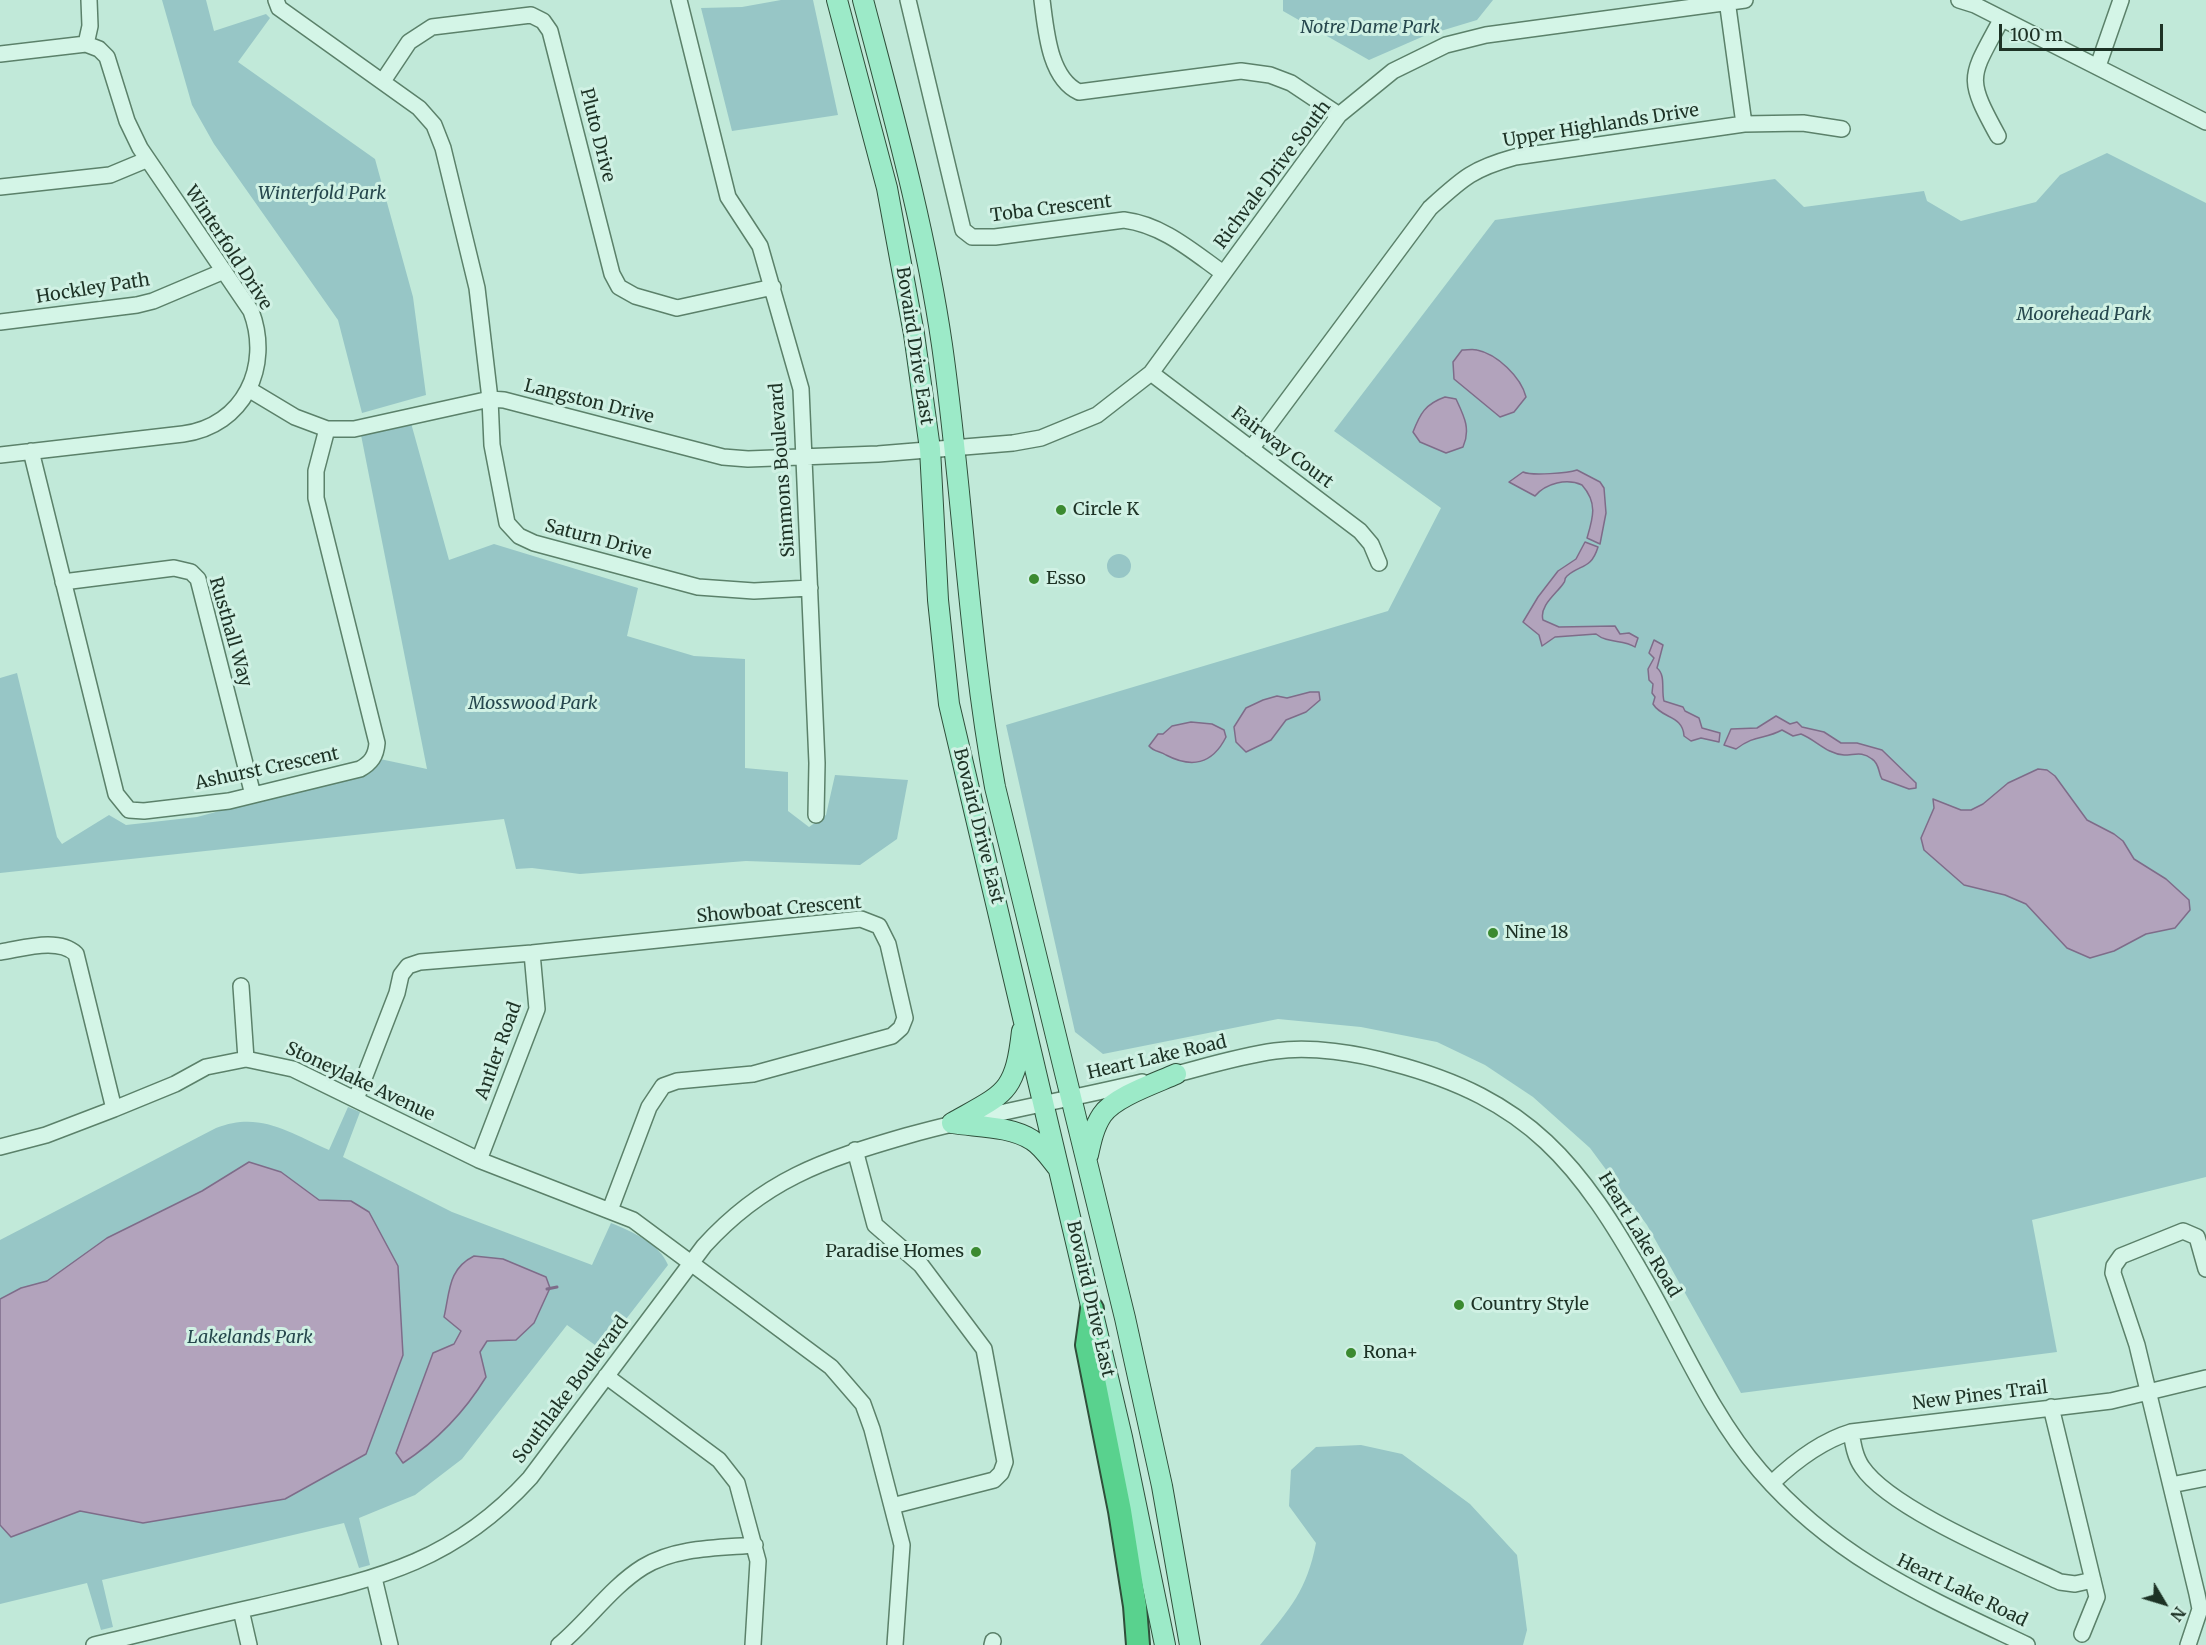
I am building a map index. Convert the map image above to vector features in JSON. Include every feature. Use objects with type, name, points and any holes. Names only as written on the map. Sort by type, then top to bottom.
[{"type":"highway","points":[[1092,1309],[1087,1345],[1120,1511],[1136,1606],[1138,1645]]},
{"type":"main road","name":"Bovaird Drive East","points":[[837,0],[887,188],[914,334],[930,449],[938,600],[949,704],[1127,1458],[1165,1645]]},
{"type":"main road","name":"Bovaird Drive East","points":[[863,0],[914,194],[942,344],[987,744],[995,787],[1147,1415],[1190,1645]]},
{"type":"main road","points":[[952,1123],[1000,1096],[1009,1087],[1019,1064],[1024,1016]]},
{"type":"main road","points":[[1086,1161],[1094,1130],[1107,1109],[1176,1074]]},
{"type":"main road","points":[[952,1123],[1012,1132],[1024,1136],[1039,1145],[1061,1171]]},
{"type":"street","points":[[0,54],[86,44],[90,26],[89,0]]},
{"type":"street","points":[[276,0],[279,8],[419,108],[434,125],[443,148],[477,288],[490,399]]},
{"type":"street","name":"Simmons Boulevard","points":[[679,0],[728,197],[760,246],[801,389],[802,457],[817,763],[816,815]]},
{"type":"street","name":"Toba Crescent","points":[[908,0],[963,230],[972,237],[995,237],[1124,219],[1143,222],[1162,230],[1223,273]]},
{"type":"street","points":[[1041,0],[1056,69],[1063,82],[1079,92],[1241,70],[1270,75],[1291,83],[1339,116]]},
{"type":"street","name":"Richvale Drive South","points":[[930,449],[1013,443],[1041,438],[1076,425],[1119,400],[1151,373],[1339,116],[1393,71],[1446,45],[1486,35],[1745,0]]},
{"type":"street","points":[[1959,0],[1975,5],[2206,122]]},
{"type":"street","points":[[2098,66],[2121,0]]},
{"type":"street","points":[[1727,1],[1744,124]]},
{"type":"street","name":"Pluto Drive","points":[[383,81],[410,42],[432,27],[531,15],[543,21],[550,31],[612,274],[619,287],[635,296],[677,308],[773,287]]},
{"type":"street","points":[[1998,136],[1976,96],[1974,82],[1978,62],[2001,20]]},
{"type":"street","name":"Winterfold Drive","points":[[0,455],[191,433],[219,422],[240,404],[250,390],[258,365],[258,333],[251,311],[146,160],[127,121],[107,57],[99,49],[86,44]]},
{"type":"street","name":"Upper Highlands Drive","points":[[1251,449],[1430,208],[1463,178],[1483,166],[1515,157],[1744,124],[1803,123],[1842,129]]},
{"type":"street","points":[[0,187],[110,175],[146,160]]},
{"type":"street","name":"Hockley Path","points":[[0,322],[136,305],[153,301],[224,271]]},
{"type":"street","name":"Fairway Court","points":[[1151,373],[1360,531],[1371,544],[1379,563]]},
{"type":"street","name":"Langston Drive","points":[[250,390],[295,417],[327,429],[354,429],[490,399],[504,400],[723,457],[748,459],[802,457],[930,449]]},
{"type":"street","name":"Saturn Drive","points":[[490,399],[492,445],[507,524],[519,536],[534,543],[698,586],[754,591],[810,588]]},
{"type":"street","name":"Ashurst Crescent","points":[[31,451],[116,794],[124,807],[136,812],[229,801],[360,769],[368,765],[376,752],[377,743],[316,498],[316,471],[327,429]]},
{"type":"street","name":"Rusthall Way","points":[[63,582],[174,568],[191,572],[198,579],[253,795]]},
{"type":"street","name":"Showboat Crescent","points":[[356,1099],[397,993],[401,975],[408,966],[420,962],[532,953],[861,919],[879,926],[888,944],[905,1018],[901,1028],[892,1036],[753,1074],[677,1081],[663,1086],[649,1107],[610,1210]]},
{"type":"street","points":[[0,951],[54,945],[70,949],[76,954],[114,1109]]},
{"type":"street","name":"Antler Road","points":[[479,1160],[537,1009],[532,953]]},
{"type":"street","points":[[241,986],[246,1059]]},
{"type":"street","name":"Heart Lake Road","points":[[1045,1103],[1276,1050],[1335,1053],[1378,1059],[1436,1074],[1459,1084],[1510,1113],[1558,1151],[1587,1185],[1619,1234],[1725,1424],[1772,1483],[1815,1525],[1864,1563],[1910,1589],[2028,1645]]},
{"type":"street","name":"Stoneylake Avenue","points":[[0,1148],[46,1136],[175,1084],[206,1067],[246,1059],[293,1069],[479,1160],[610,1210],[646,1228],[820,1358],[848,1384],[868,1417],[892,1506],[902,1555],[895,1645]]},
{"type":"street","name":"Southlake Boulevard","points":[[94,1645],[114,1643],[374,1578],[412,1564],[450,1546],[501,1508],[530,1478],[691,1262],[727,1222],[762,1194],[808,1168],[855,1150],[952,1123],[1045,1103]]},
{"type":"street","points":[[855,1150],[875,1225],[921,1264],[984,1349],[1005,1462],[1001,1473],[994,1480],[892,1506]]},
{"type":"street","points":[[2188,1645],[2200,1609],[2199,1569],[2170,1485],[2137,1345],[2113,1273],[2114,1266],[2121,1256],[2183,1231],[2197,1237],[2206,1269]]},
{"type":"street","points":[[606,1376],[703,1447],[729,1470],[743,1497],[755,1545],[758,1573],[753,1645]]},
{"type":"street","name":"New Pines Trail","points":[[1772,1483],[1790,1466],[1827,1441],[1851,1432],[2111,1401],[2206,1378]]},
{"type":"street","points":[[2051,1407],[2093,1580],[2096,1604],[2082,1634]]},
{"type":"street","points":[[1851,1432],[1864,1470],[1899,1500],[1950,1529],[2060,1582],[2075,1584],[2093,1580]]},
{"type":"street","points":[[2170,1485],[2206,1478]]},
{"type":"street","points":[[559,1645],[643,1568],[680,1553],[755,1545]]},
{"type":"street","points":[[374,1578],[390,1645]]},
{"type":"street","points":[[241,1610],[249,1645]]},
{"type":"green space","name":"Winterfold Park","points":[[162,0],[206,0],[214,31],[266,14],[270,18],[238,62],[375,159],[413,297],[426,395],[362,413],[338,320],[214,144],[192,105]]},
{"type":"green space","points":[[781,0],[813,0],[838,115],[732,131],[701,8],[742,7]]},
{"type":"green space","name":"Notre Dame Park","points":[[1283,0],[1493,0],[1477,20],[1424,36],[1369,60],[1283,11]]},
{"type":"green space","name":"Moorehead Park","points":[[2107,153],[2206,203],[2206,1177],[2032,1220],[2057,1352],[1741,1393],[1647,1225],[1590,1148],[1533,1097],[1485,1065],[1437,1042],[1361,1027],[1278,1019],[1103,1054],[1075,1032],[1006,725],[1388,611],[1441,508],[1334,431],[1495,220],[1775,179],[1804,207],[1924,191],[1927,201],[1961,221],[2036,202],[2060,175]]},
{"type":"green space","name":"Mosswood Park","points":[[411,423],[449,560],[494,544],[638,588],[627,636],[694,656],[745,659],[745,768],[788,772],[788,811],[809,827],[826,815],[835,775],[908,780],[897,839],[860,865],[746,861],[580,874],[532,868],[516,869],[504,819],[0,873],[0,678],[17,673],[57,837],[62,844],[109,815],[126,825],[197,817],[358,774],[380,759],[427,769],[361,435]]},
{"type":"green space","points":[[1119,554],[1128,557],[1131,566],[1128,575],[1119,578],[1110,575],[1107,566],[1110,557]]},
{"type":"green space","name":"Lakelands Park","points":[[348,1107],[360,1112],[343,1157],[452,1212],[592,1265],[611,1223],[636,1234],[652,1245],[664,1257],[668,1265],[602,1350],[567,1325],[462,1459],[415,1495],[359,1518],[370,1565],[359,1568],[344,1523],[102,1580],[113,1627],[101,1630],[87,1583],[0,1604],[0,1240],[216,1128],[232,1123],[260,1123],[274,1126],[329,1150]]},
{"type":"green space","points":[[1361,1445],[1402,1454],[1470,1504],[1517,1555],[1527,1630],[1523,1645],[1260,1645],[1296,1598],[1308,1574],[1316,1543],[1289,1506],[1291,1470],[1316,1447]]},
{"type":"shaded area","points":[[1462,350],[1485,352],[1500,361],[1514,374],[1526,397],[1514,412],[1500,417],[1454,379],[1453,362]]},
{"type":"shaded area","points":[[1445,397],[1456,399],[1466,428],[1463,447],[1446,453],[1420,442],[1413,432],[1424,410]]},
{"type":"shaded area","points":[[1577,470],[1600,482],[1604,488],[1606,513],[1600,544],[1587,538],[1593,511],[1590,498],[1582,485],[1570,482],[1557,483],[1545,488],[1535,496],[1509,482],[1523,472],[1550,474]]},
{"type":"shaded area","points":[[1585,542],[1598,547],[1592,560],[1566,577],[1543,610],[1543,620],[1559,627],[1615,626],[1620,634],[1629,633],[1638,638],[1635,647],[1605,639],[1596,634],[1555,637],[1542,646],[1539,635],[1523,622],[1558,571],[1576,559]]},
{"type":"shaded area","points":[[1654,640],[1663,645],[1657,668],[1662,679],[1664,701],[1683,707],[1685,711],[1699,718],[1702,728],[1720,733],[1719,742],[1701,738],[1691,741],[1684,736],[1680,724],[1653,704],[1655,697],[1652,693],[1653,684],[1649,680],[1648,669],[1654,658],[1649,653]]},
{"type":"shaded area","points":[[1319,692],[1320,700],[1306,712],[1286,720],[1271,740],[1246,752],[1236,742],[1234,727],[1246,708],[1277,696],[1287,698]]},
{"type":"shaded area","points":[[1776,716],[1790,724],[1797,722],[1802,727],[1824,732],[1841,743],[1857,743],[1882,750],[1916,783],[1916,788],[1909,789],[1882,779],[1875,761],[1862,754],[1838,754],[1801,734],[1793,736],[1782,730],[1749,741],[1736,749],[1724,745],[1731,729],[1757,728]]},
{"type":"shaded area","points":[[1191,722],[1212,724],[1224,730],[1226,737],[1214,753],[1207,758],[1184,762],[1149,746],[1158,734],[1163,734],[1172,726]]},
{"type":"shaded area","points":[[2038,769],[2047,770],[2055,776],[2087,820],[2123,841],[2134,859],[2166,879],[2189,900],[2190,910],[2175,928],[2146,934],[2114,951],[2090,958],[2067,948],[2026,904],[2005,895],[1964,885],[1924,850],[1921,838],[1934,808],[1933,799],[1961,810],[1971,810],[1983,804],[2008,783]]},
{"type":"shaded area","points":[[249,1162],[281,1172],[319,1200],[351,1201],[369,1212],[398,1266],[403,1355],[366,1454],[285,1499],[143,1523],[80,1511],[11,1537],[0,1525],[0,1299],[21,1288],[47,1281],[107,1238],[202,1191]]},
{"type":"shaded area","points":[[474,1256],[503,1259],[546,1277],[550,1288],[534,1323],[516,1340],[487,1341],[480,1352],[486,1377],[478,1390],[449,1425],[428,1445],[403,1463],[396,1453],[433,1353],[454,1344],[461,1331],[444,1317],[449,1290],[459,1267]]},
{"type":"waterway","points":[[547,1289],[557,1287]]},
{"type":"place","name":"Circle K","points":[[1061,510]]},
{"type":"place","name":"Esso","points":[[1034,579]]},
{"type":"place","name":"Nine 18","points":[[1493,933]]},
{"type":"place","name":"Paradise Homes","points":[[976,1252]]},
{"type":"place","name":"Country Style","points":[[1459,1305]]},
{"type":"place","name":"Rona+","points":[[1351,1353]]}]
